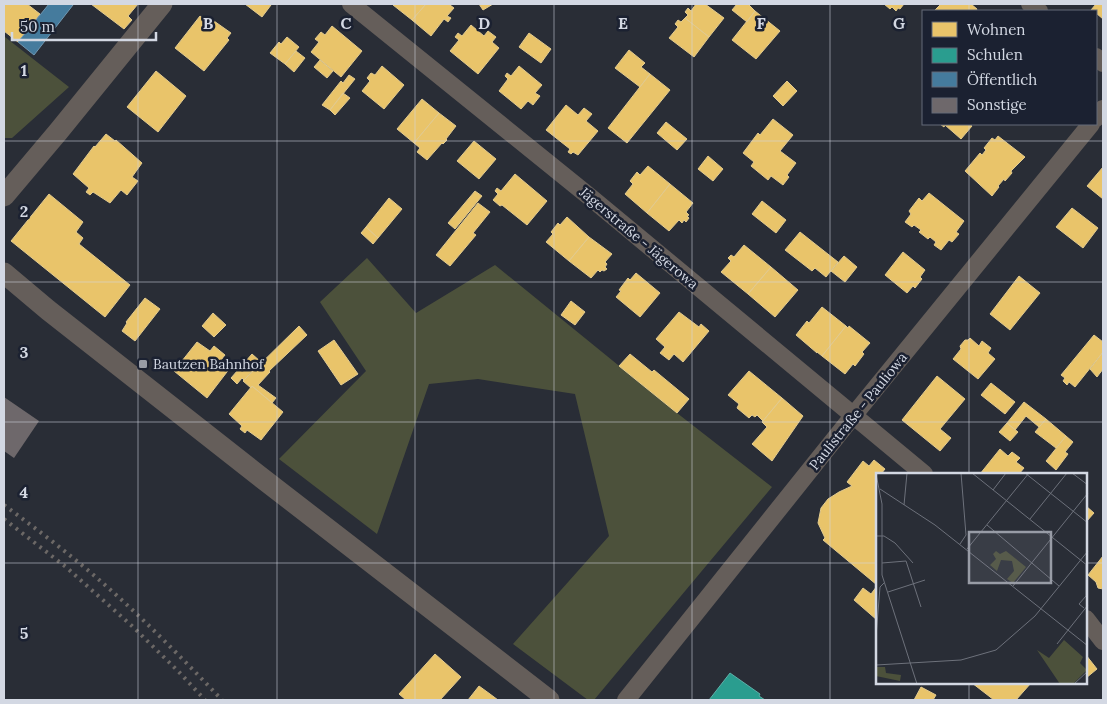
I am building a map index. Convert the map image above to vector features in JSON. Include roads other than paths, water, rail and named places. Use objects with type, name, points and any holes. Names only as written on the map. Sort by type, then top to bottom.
[{"type":"street","points":[[4,196],[162,4]]},
{"type":"street","name":"Jägerstraße - Jägerowa","points":[[351,4],[590,197],[923,473]]},
{"type":"street","name":"Paulistraße - Pauliowa","points":[[626,700],[1091,125]]},
{"type":"street","points":[[4,273],[48,310],[251,469],[550,700]]},
{"type":"street","points":[[1087,620],[1103,641]]},
{"type":"railway","points":[[4,505],[86,568],[113,592],[222,700]]},
{"type":"railway","points":[[4,519],[66,567],[132,626],[205,700]]},
{"type":"place","name":"Bautzen Bahnhof","points":[[143,364]]}]
